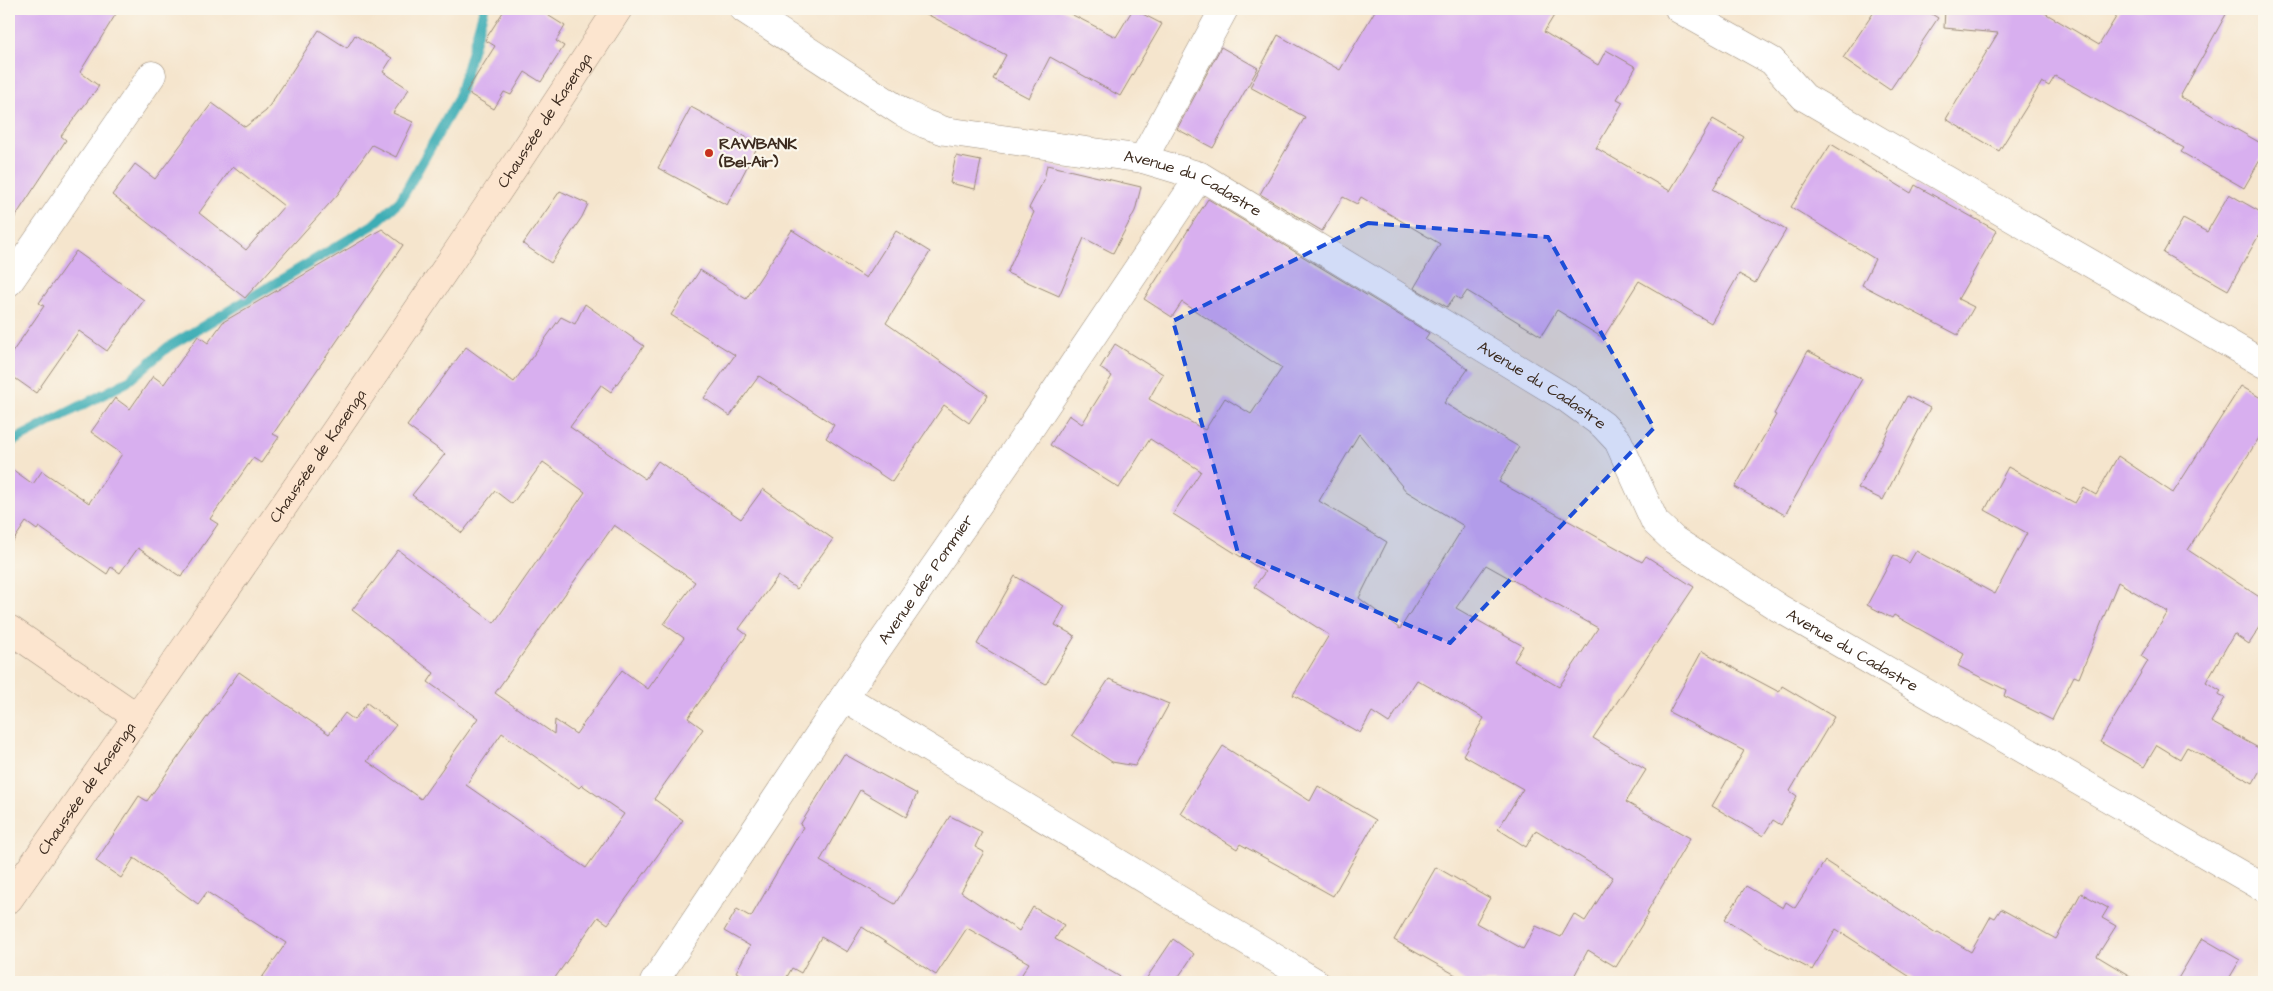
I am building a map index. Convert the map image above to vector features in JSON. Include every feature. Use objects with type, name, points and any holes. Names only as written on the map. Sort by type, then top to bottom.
[{"type":"main road","name":"Chaussée de Kasenga","points":[[9,899],[137,717],[521,158],[618,9]]},
{"type":"main road","points":[[9,629],[137,717]]},
{"type":"street","name":"Avenue du Cadastre","points":[[744,9],[902,112],[925,124],[945,131],[1143,159],[1200,176],[1566,398],[1603,425],[1618,441],[1655,522],[1674,540],[1779,608],[2264,888]]},
{"type":"street","points":[[1143,159],[1224,9]]},
{"type":"street","points":[[1680,9],[1772,62],[1804,97],[2264,364]]},
{"type":"street","points":[[9,282],[152,75]]},
{"type":"street","name":"Avenue des Pommier","points":[[654,982],[844,697],[1011,457],[1200,176]]},
{"type":"street","points":[[844,697],[1315,982]]},
{"type":"highlighted area","points":[[1368,223],[1548,237],[1654,428],[1450,643],[1238,553],[1173,321]]},
{"type":"building","points":[[9,9],[119,9],[80,72],[99,86],[61,136],[66,140],[9,226]]},
{"type":"building","points":[[505,9],[538,9],[565,26],[556,41],[564,46],[541,82],[525,72],[511,95],[504,92],[494,109],[466,92],[495,46],[485,40]]},
{"type":"building","points":[[917,9],[1061,9],[1116,37],[1133,9],[1162,24],[1120,96],[1050,57],[1029,98],[993,79],[1006,55]]},
{"type":"building","points":[[1376,9],[1558,9],[1544,32],[1598,65],[1606,50],[1636,67],[1617,99],[1623,102],[1596,148],[1670,191],[1713,119],[1744,137],[1713,189],[1786,230],[1755,283],[1739,274],[1711,323],[1639,281],[1603,338],[1557,310],[1541,336],[1467,291],[1461,300],[1455,296],[1447,307],[1414,288],[1440,244],[1361,197],[1357,204],[1343,197],[1322,231],[1260,194],[1305,117],[1250,87],[1278,35],[1340,70]]},
{"type":"building","points":[[1876,9],[1924,9],[1938,18],[1890,90],[1843,58]]},
{"type":"building","points":[[1945,9],[2038,9],[2099,45],[2121,9],[2229,9],[2180,97],[2264,145],[2264,153],[2244,188],[2181,152],[2184,148],[2055,76],[2049,86],[2042,82],[1999,151],[1946,119],[1998,33],[1944,28]]},
{"type":"building","points":[[319,30],[347,48],[355,35],[392,58],[383,72],[409,89],[393,113],[413,122],[396,157],[372,145],[338,194],[245,298],[112,195],[135,164],[155,179],[212,103],[245,127],[266,111]],"holes":[[[233,166],[284,206],[246,250],[199,213]]]},
{"type":"building","points":[[1221,47],[1258,68],[1213,148],[1177,129]]},
{"type":"building","points":[[691,107],[759,144],[727,205],[658,168]]},
{"type":"building","points":[[1831,144],[1911,193],[1915,185],[1997,231],[1958,299],[1974,307],[1958,335],[1862,285],[1875,259],[1791,207]]},
{"type":"building","points":[[956,156],[981,161],[975,189],[950,183]]},
{"type":"building","points":[[1047,165],[1141,187],[1135,211],[1113,253],[1084,238],[1059,296],[1007,273],[1034,212],[1029,208],[1044,180]]},
{"type":"building","points":[[560,191],[588,204],[582,217],[551,263],[523,244]]},
{"type":"building","points":[[2229,194],[2264,214],[2264,226],[2228,290],[2163,253],[2183,219],[2207,232]]},
{"type":"building","points":[[1208,199],[1429,333],[1425,339],[1468,369],[1444,403],[1519,447],[1499,482],[1642,562],[1646,556],[1694,587],[1593,738],[1646,770],[1626,802],[1690,838],[1647,912],[1649,913],[1616,967],[1588,950],[1571,982],[1468,982],[1394,940],[1436,867],[1490,898],[1476,923],[1523,949],[1536,926],[1561,937],[1574,914],[1585,921],[1613,877],[1536,830],[1526,847],[1498,829],[1523,789],[1463,755],[1484,718],[1417,680],[1389,723],[1372,712],[1360,733],[1293,695],[1329,635],[1254,587],[1265,572],[1173,514],[1201,471],[1150,439],[1119,488],[1050,445],[1069,415],[1082,424],[1112,376],[1100,368],[1115,344],[1163,374],[1149,399],[1205,430],[1225,398],[1251,414],[1282,368],[1182,302],[1172,317],[1144,299]],"holes":[[[1359,434],[1406,491],[1464,526],[1400,629],[1359,598],[1387,542],[1319,501]],[[1486,565],[1598,628],[1559,687],[1514,661],[1523,646],[1456,608]]]},
{"type":"building","points":[[382,229],[403,245],[273,434],[279,437],[261,463],[253,458],[210,519],[218,524],[181,577],[138,548],[120,573],[111,567],[107,574],[39,527],[37,530],[26,522],[9,547],[9,467],[33,484],[42,471],[89,503],[122,454],[91,432],[115,398],[130,409],[153,376],[164,384],[198,336],[208,343],[223,322]]},
{"type":"building","points":[[792,230],[866,278],[896,231],[930,252],[886,323],[988,395],[969,423],[944,405],[892,482],[826,438],[834,425],[759,376],[730,416],[704,398],[735,355],[671,315],[700,270],[746,299]]},
{"type":"building","points":[[76,251],[144,300],[107,351],[79,331],[36,393],[9,374],[9,357],[44,306],[39,303]]},
{"type":"building","points":[[585,304],[644,346],[611,392],[601,385],[570,427],[645,479],[658,461],[741,519],[763,489],[833,539],[797,589],[778,576],[739,629],[747,635],[688,718],[703,729],[654,799],[683,820],[608,924],[598,917],[552,982],[259,982],[286,943],[207,892],[198,904],[134,858],[121,878],[96,861],[139,796],[147,801],[239,672],[329,734],[345,713],[354,720],[367,703],[396,725],[367,761],[421,799],[478,718],[428,682],[434,673],[352,610],[398,550],[494,623],[585,492],[543,462],[512,504],[495,491],[462,533],[412,495],[445,454],[407,426],[466,347],[514,382],[561,317],[575,324]],"holes":[[[614,525],[695,582],[664,624],[684,638],[648,689],[622,670],[576,734],[555,720],[554,734],[495,693]],[[502,733],[579,788],[582,785],[624,814],[586,868],[466,785]]]},
{"type":"building","points":[[1808,351],[1862,379],[1785,515],[1735,487],[1776,415],[1774,414]]},
{"type":"building","points":[[2241,386],[2264,400],[2264,430],[2188,550],[2264,600],[2264,621],[2249,644],[2234,634],[2206,682],[2221,691],[2218,695],[2225,698],[2211,722],[2264,751],[2264,763],[2253,783],[2187,747],[2180,759],[2157,745],[2144,767],[2100,742],[2148,661],[2141,656],[2168,612],[2118,582],[2079,678],[2074,676],[2052,720],[2004,696],[2006,690],[1958,666],[1964,654],[1894,615],[1892,618],[1867,605],[1894,555],[1909,563],[1916,551],[1995,594],[2027,533],[1985,510],[2008,467],[2075,503],[2084,488],[2096,495],[2118,456],[2173,493]]},
{"type":"building","points":[[1907,396],[1930,408],[1883,500],[1858,488]]},
{"type":"building","points":[[1015,576],[1065,606],[1055,625],[1075,636],[1046,684],[977,644]]},
{"type":"building","points":[[1702,651],[1779,692],[1782,686],[1834,717],[1790,791],[1797,796],[1781,825],[1773,820],[1763,836],[1712,806],[1744,751],[1669,712]]},
{"type":"building","points":[[1109,679],[1169,704],[1135,766],[1112,762],[1072,735]]},
{"type":"building","points":[[1223,746],[1310,801],[1318,786],[1376,820],[1333,896],[1240,844],[1237,849],[1180,813]]},
{"type":"building","points":[[844,754],[917,794],[906,817],[860,790],[820,861],[895,904],[950,816],[982,832],[975,847],[984,852],[961,892],[1019,931],[1033,907],[1064,925],[1055,939],[1129,982],[1017,982],[1029,963],[967,928],[936,975],[862,927],[847,952],[821,937],[801,973],[792,968],[784,982],[754,982],[736,972],[750,946],[724,931],[737,909],[751,917],[803,827],[800,825]]},
{"type":"building","points":[[1825,861],[1936,933],[1938,932],[1971,952],[1991,916],[1995,918],[2001,909],[2056,939],[2081,893],[2108,908],[2102,918],[2116,926],[2097,956],[2140,982],[1918,982],[1836,929],[1812,970],[1770,948],[1725,919],[1746,886],[1783,908],[1786,902],[1795,908]]},
{"type":"building","points":[[2202,938],[2240,960],[2227,982],[2176,982]]},
{"type":"building","points":[[1173,939],[1194,954],[1175,982],[1144,982]]},
{"type":"waterway","points":[[9,443],[127,382],[168,347],[373,225],[400,201],[458,99],[484,9]]},
{"type":"place","name":"RAWBANK (Bel-Air)","points":[[709,153]]}]
